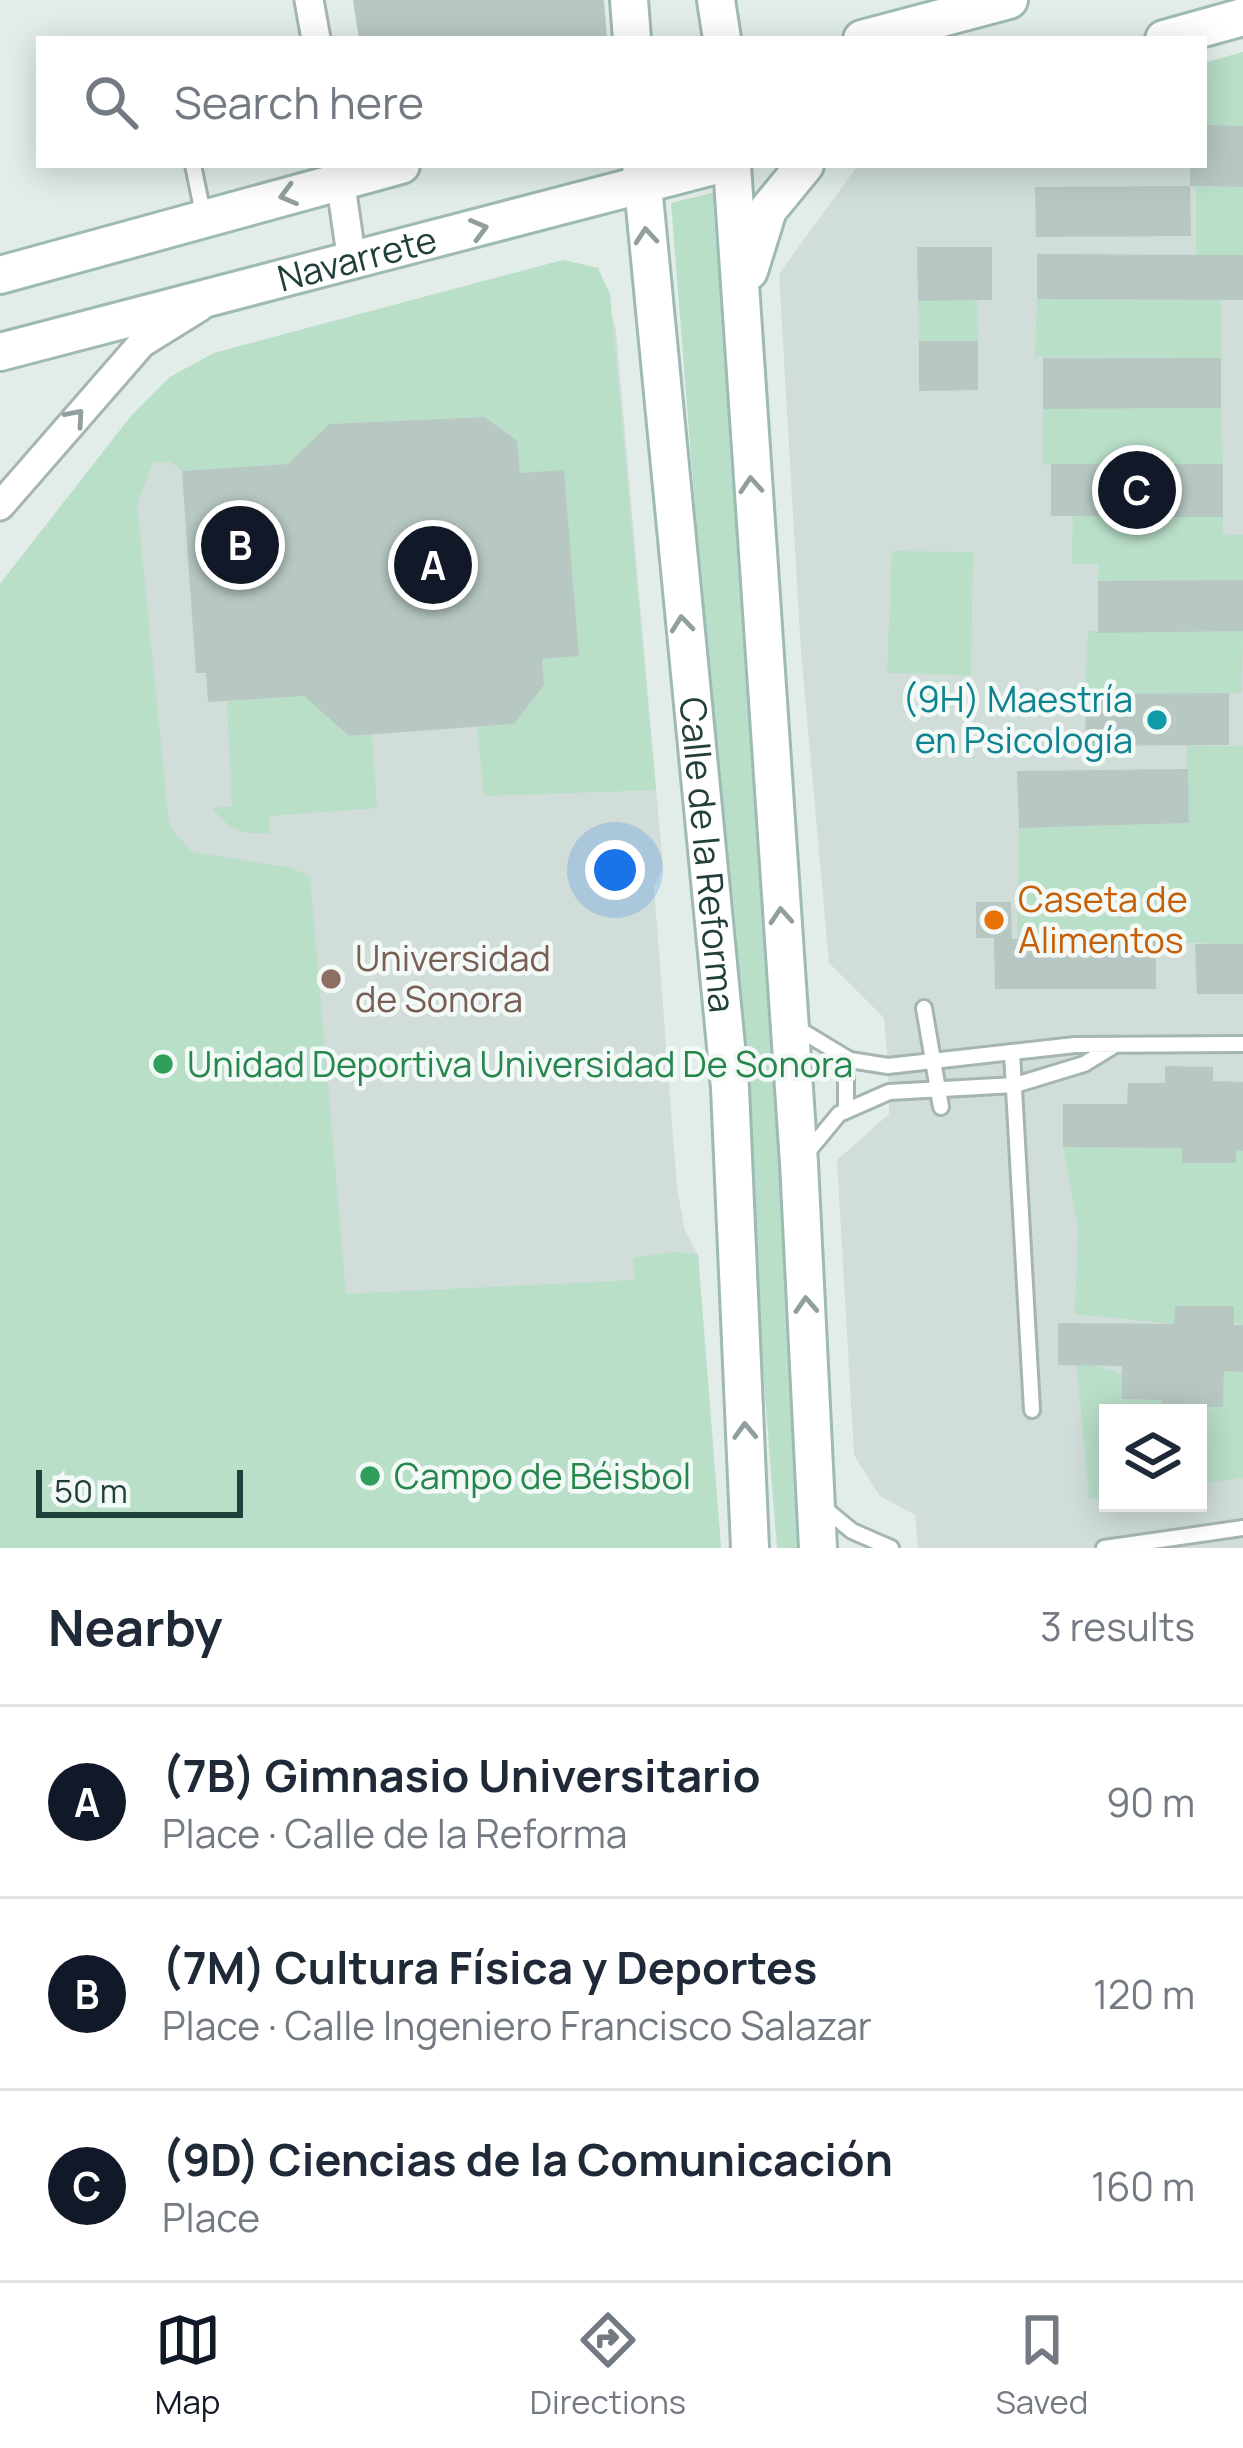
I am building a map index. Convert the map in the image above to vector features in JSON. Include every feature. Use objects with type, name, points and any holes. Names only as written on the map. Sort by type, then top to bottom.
[{"type":"main road","points":[[629,0],[632,36]]},
{"type":"main road","points":[[716,0],[722,36]]},
{"type":"main road","points":[[873,36],[1009,0]]},
{"type":"main road","points":[[1175,36],[1243,17]]},
{"type":"main road","points":[[0,275],[204,218],[339,173],[378,168]]},
{"type":"main road","name":"Navarrete","points":[[0,352],[352,262],[641,176],[696,168]]},
{"type":"main road","name":"Calle de la Reforma","points":[[732,168],[799,1163],[818,1548]]},
{"type":"main road","points":[[740,310],[768,210],[803,168]]},
{"type":"main road","name":"Calle de la Reforma","points":[[641,176],[730,1088],[750,1548]]},
{"type":"street","points":[[309,0],[315,36]]},
{"type":"street","points":[[339,173],[352,262]]},
{"type":"street","points":[[0,506],[142,343],[219,295]]},
{"type":"lane","points":[[194,168],[204,218]]},
{"type":"lane","points":[[924,1008],[940,1099]]},
{"type":"lane","points":[[788,1021],[846,1058],[888,1066],[1113,1046],[1243,1044]]},
{"type":"lane","points":[[799,1163],[846,1110],[889,1092],[940,1099],[1015,1085],[1084,1064],[1113,1046]]},
{"type":"lane","points":[[1012,1053],[1032,1410]]},
{"type":"lane","points":[[846,1058],[846,1110]]},
{"type":"lane","points":[[816,1501],[852,1532],[891,1548]]},
{"type":"lane","points":[[1104,1548],[1243,1528]]},
{"type":"shaded area","points":[[1243,52],[1243,1548],[918,1548],[915,1515],[880,1496],[854,1455],[837,1160],[889,1114],[888,1066],[884,1018],[829,963],[801,652],[779,274],[856,168],[1207,168],[1207,62]]},
{"type":"shaded area","name":"Unidad Deportiva Universidad De Sonora","points":[[563,260],[598,268],[616,331],[663,867],[654,887],[677,1188],[685,1230],[698,1255],[721,1548],[0,1548],[0,584],[131,416],[170,377],[214,353]]},
{"type":"green space","points":[[1243,52],[1243,126],[1207,125],[1207,62]]},
{"type":"green space","points":[[1196,187],[1243,187],[1243,256],[1196,255]]},
{"type":"green space","points":[[728,189],[803,1548],[777,1548],[671,203]]},
{"type":"green space","name":"Unidad Deportiva Universidad De Sonora","points":[[563,260],[598,268],[610,294],[656,790],[484,796],[477,727],[514,724],[544,685],[542,659],[579,656],[564,471],[520,473],[517,441],[486,417],[329,424],[288,464],[182,471],[170,462],[153,462],[137,504],[169,825],[192,852],[292,868],[310,877],[346,1294],[634,1280],[633,1258],[698,1254],[721,1548],[0,1548],[0,584],[131,416],[170,377],[214,353]]},
{"type":"green space","points":[[1037,299],[1221,300],[1221,358],[1035,357]]},
{"type":"green space","points":[[977,300],[978,341],[919,341],[918,301]]},
{"type":"green space","points":[[1221,408],[1223,464],[1043,465],[1043,409]]},
{"type":"green space","points":[[1073,516],[1131,516],[1132,531],[1156,531],[1156,517],[1223,517],[1223,534],[1243,535],[1243,580],[1098,581],[1098,564],[1072,564]]},
{"type":"green space","points":[[892,551],[973,552],[971,675],[887,673]]},
{"type":"green space","points":[[1088,631],[1243,631],[1242,693],[1085,694]]},
{"type":"green space","points":[[304,696],[349,736],[372,735],[377,808],[270,816],[270,833],[244,832],[231,826],[213,808],[232,806],[227,701]]},
{"type":"green space","points":[[1187,746],[1243,746],[1243,944],[1017,939],[1019,828],[1188,823]]},
{"type":"green space","points":[[1063,1147],[1182,1148],[1183,1163],[1235,1163],[1236,1150],[1243,1151],[1243,1325],[1175,1306],[1174,1324],[1075,1314],[1078,1227]]},
{"type":"green space","points":[[1076,1359],[1122,1374],[1122,1399],[1161,1400],[1162,1404],[1099,1404],[1099,1498],[1089,1499]]},
{"type":"green space","points":[[1224,1371],[1243,1372],[1243,1478],[1207,1483],[1207,1407],[1223,1407]]},
{"type":"building","points":[[353,0],[604,0],[607,36],[359,36]]},
{"type":"building","points":[[1207,125],[1243,126],[1243,187],[1190,186],[1190,168],[1207,168]]},
{"type":"building","points":[[1190,186],[1191,236],[1036,237],[1035,187]]},
{"type":"building","points":[[917,247],[992,247],[992,300],[918,301]]},
{"type":"building","points":[[1037,254],[1243,255],[1243,300],[1037,299]]},
{"type":"building","points":[[919,341],[978,341],[978,390],[919,391]]},
{"type":"building","points":[[1043,358],[1221,358],[1221,408],[1043,409]]},
{"type":"building","points":[[485,417],[517,441],[520,473],[564,470],[579,656],[542,659],[544,685],[514,724],[349,736],[304,696],[208,702],[206,673],[196,673],[182,471],[288,464],[329,424]]},
{"type":"building","points":[[1051,464],[1223,464],[1223,517],[1156,517],[1156,531],[1131,531],[1131,516],[1051,516]]},
{"type":"building","points":[[1243,580],[1243,631],[1098,633],[1098,581]]},
{"type":"building","name":"(9H) Maestría en Psicología","points":[[1229,693],[1229,745],[1086,746],[1085,694]]},
{"type":"building","points":[[1188,769],[1189,823],[1019,828],[1017,771]]},
{"type":"building","points":[[976,902],[1011,902],[1012,939],[1156,937],[1156,989],[995,989],[994,938],[976,938]]},
{"type":"building","points":[[1195,944],[1243,944],[1243,994],[1197,994]]},
{"type":"building","points":[[1165,1066],[1213,1067],[1213,1081],[1243,1082],[1243,1151],[1236,1150],[1236,1163],[1182,1163],[1182,1148],[1063,1147],[1063,1104],[1127,1104],[1128,1083],[1165,1083]]},
{"type":"building","points":[[1175,1306],[1234,1306],[1234,1325],[1243,1325],[1243,1372],[1224,1371],[1223,1407],[1122,1399],[1122,1366],[1058,1365],[1058,1323],[1174,1324]]},
{"type":"place","name":"(9D) Ciencias de la Comunicación","points":[[1137,490]]},
{"type":"place","name":"(7M) Cultura Física y Deportes","points":[[240,545]]},
{"type":"place","name":"(7B) Gimnasio Universitario","points":[[433,565]]},
{"type":"place","name":"(9H) Maestría en Psicología","points":[[1157,720]]},
{"type":"place","name":"Caseta de Alimentos","points":[[994,920]]},
{"type":"place","name":"Universidad de Sonora","points":[[331,979]]},
{"type":"place","name":"Unidad Deportiva Universidad De Sonora","points":[[163,1064]]},
{"type":"place","name":"Campo de Béisbol","points":[[370,1476]]}]
